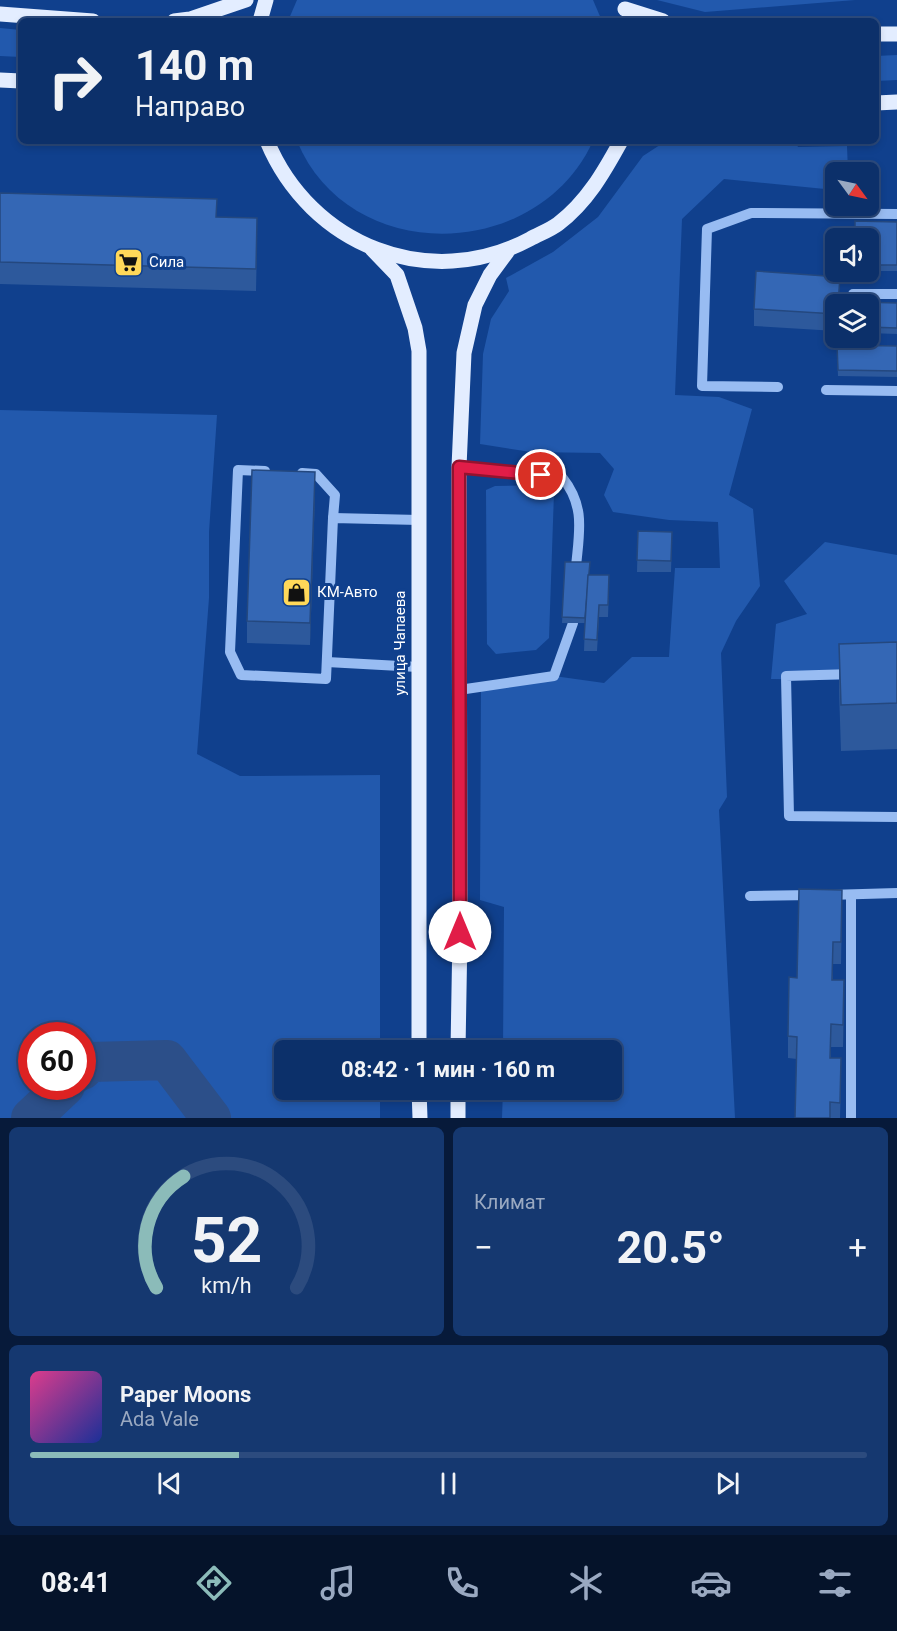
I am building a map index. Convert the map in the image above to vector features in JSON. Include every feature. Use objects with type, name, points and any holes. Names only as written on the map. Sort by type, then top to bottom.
[{"type":"main road","points":[[193,18],[246,0]]},
{"type":"main road","points":[[261,18],[266,0]]},
{"type":"main road","points":[[624,10],[652,18]]},
{"type":"main road","points":[[0,14],[53,18]]},
{"type":"main road","points":[[879,34],[897,34]]},
{"type":"main road","points":[[0,80],[18,81]]},
{"type":"main road","points":[[879,103],[897,102]]},
{"type":"main road","points":[[268,144],[277,167],[303,201],[335,229],[372,249],[417,261],[462,261],[507,252],[558,225],[598,184],[619,144]]},
{"type":"main road","name":"улица Чапаева","points":[[372,249],[397,276],[415,328],[419,351],[419,1040]]},
{"type":"main road","points":[[458,1040],[459,467],[466,337],[475,304],[490,275],[507,252]]},
{"type":"main road","points":[[420,1100],[420,1118]]},
{"type":"main road","points":[[458,1100],[458,1118]]},
{"type":"street","points":[[778,387],[702,386],[707,229],[751,213],[897,214]]},
{"type":"street","points":[[879,294],[897,294]]},
{"type":"street","points":[[826,390],[897,390]]},
{"type":"street","points":[[459,467],[562,477],[573,491],[580,512],[576,567]]},
{"type":"street","points":[[238,470],[316,474],[334,495],[333,518],[326,679],[241,675],[230,652],[238,470]]},
{"type":"street","points":[[333,518],[419,520]]},
{"type":"street","points":[[459,690],[554,676],[573,623]]},
{"type":"street","points":[[327,662],[418,667]]},
{"type":"street","points":[[864,673],[786,676],[789,816],[897,817]]},
{"type":"street","points":[[750,896],[897,892]]},
{"type":"street","points":[[851,895],[851,1118]]},
{"type":"shaded area","points":[[297,0],[593,0],[601,18],[289,18]]},
{"type":"shaded area","points":[[657,0],[855,0],[705,12]]},
{"type":"shaded area","points":[[0,28],[18,30],[18,57],[0,56]]},
{"type":"shaded area","points":[[897,55],[897,80],[879,81],[879,56]]},
{"type":"shaded area","points":[[299,144],[591,144],[567,181],[531,210],[489,227],[444,234],[399,228],[357,211],[322,182]]},
{"type":"shaded area","points":[[661,144],[847,146],[848,162],[825,162],[825,189],[724,179],[682,219],[675,395],[719,397],[752,409],[729,495],[753,509],[760,586],[736,621],[721,653],[727,797],[719,810],[735,1118],[502,1118],[503,1100],[622,1100],[622,1040],[503,1040],[504,907],[480,900],[481,687],[554,676],[604,683],[632,657],[669,657],[675,568],[720,568],[718,522],[669,520],[613,512],[604,495],[614,469],[600,453],[531,452],[480,444],[483,354],[491,319],[509,291],[506,278],[553,252],[598,217],[643,156]]},
{"type":"shaded area","points":[[0,410],[217,415],[209,532],[209,598],[197,754],[240,776],[380,775],[380,1040],[274,1040],[274,1100],[380,1100],[380,1118],[0,1118]]},
{"type":"shaded area","points":[[544,485],[554,492],[549,638],[536,650],[496,654],[487,644],[486,490],[495,486]]},
{"type":"shaded area","points":[[825,542],[897,555],[897,653],[855,680],[771,679],[776,624],[807,614],[784,581]]},
{"type":"building","name":"Сила","points":[[0,193],[217,199],[216,217],[257,218],[256,269],[0,262]]},
{"type":"building","points":[[855,221],[897,222],[897,265],[879,265],[879,228],[855,228]]},
{"type":"building","points":[[756,271],[825,276],[825,282],[840,282],[839,294],[825,294],[825,313],[754,309]]},
{"type":"building","points":[[879,302],[897,303],[897,328],[879,327]]},
{"type":"building","points":[[897,346],[897,371],[838,370],[837,348]]},
{"type":"building","points":[[252,470],[315,472],[310,623],[247,621]]},
{"type":"building","points":[[638,531],[672,532],[671,561],[637,560]]},
{"type":"building","points":[[565,562],[590,562],[585,618],[562,617]]},
{"type":"building","points":[[588,575],[609,575],[608,605],[599,605],[597,640],[584,639]]},
{"type":"building","points":[[897,642],[897,703],[841,705],[839,644]]},
{"type":"building","points":[[799,889],[842,890],[841,942],[833,942],[832,980],[844,980],[843,1025],[831,1024],[830,1058],[841,1058],[840,1103],[830,1102],[830,1118],[795,1118],[797,1037],[788,1036],[789,977],[797,978]]},
{"type":"waterway","points":[[96,1062],[167,1060],[211,1118]]},
{"type":"waterway","points":[[31,1118],[50,1100]]},
{"type":"place","name":"Сила","points":[[128,262]]},
{"type":"place","name":"КМ-Авто","points":[[296,592]]},
{"type":"route","points":[[460,932],[459,467],[541,475]]}]
